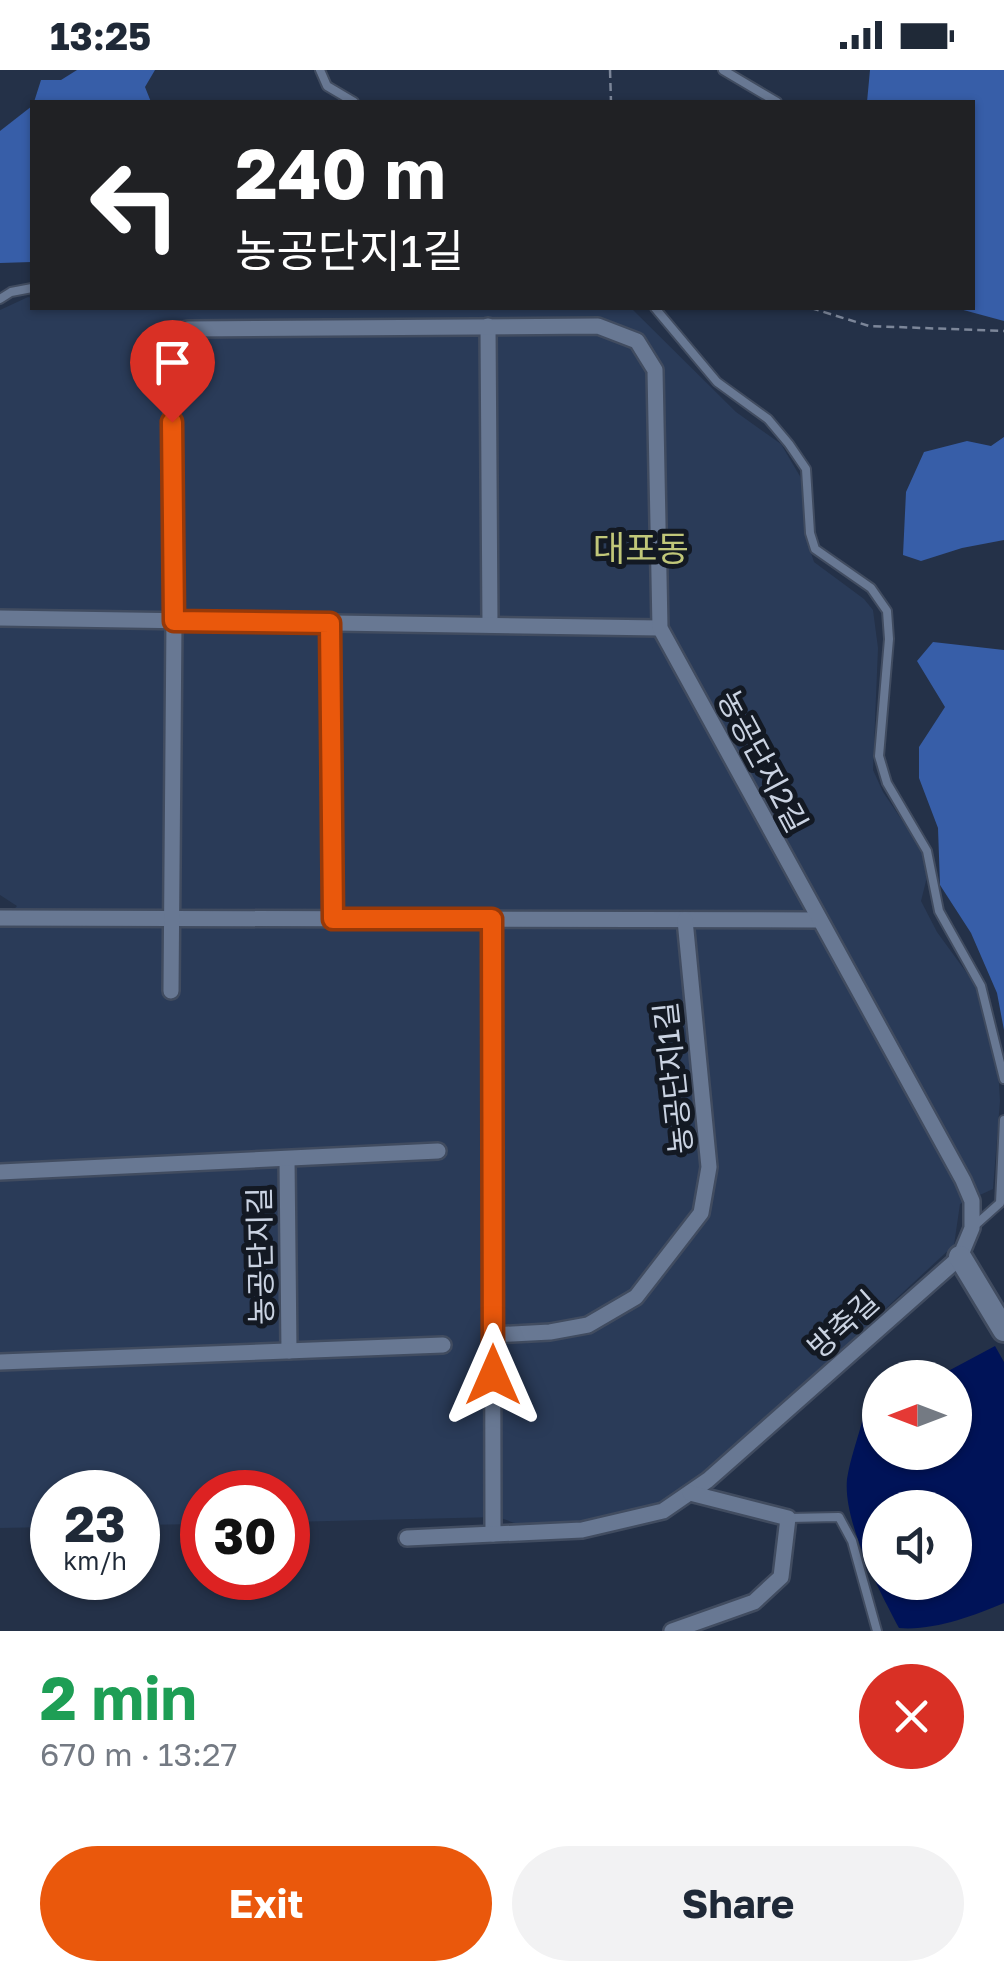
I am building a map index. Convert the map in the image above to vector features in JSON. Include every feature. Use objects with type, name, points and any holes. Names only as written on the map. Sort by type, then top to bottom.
[{"type":"street","points":[[488,326],[490,625]]},
{"type":"street","name":"농공단지2길","points":[[170,992],[174,621],[170,342],[176,332],[188,329],[598,326],[637,341],[655,370],[660,628],[818,920]]},
{"type":"street","points":[[0,618],[660,628]]},
{"type":"street","points":[[330,623],[333,919]]},
{"type":"street","points":[[0,918],[818,920],[950,1154],[972,1200],[972,1228]]},
{"type":"street","points":[[492,919],[493,1534]]},
{"type":"street","name":"농공단지1길","points":[[492,1335],[550,1332],[588,1325],[636,1297],[701,1213],[709,1167],[685,920]]},
{"type":"street","points":[[286,1159],[438,1152]]},
{"type":"street","name":"농공단지길","points":[[0,1172],[286,1159],[289,1351],[0,1362]]},
{"type":"street","name":"방축길","points":[[690,1493],[960,1257],[972,1228]]},
{"type":"street","points":[[960,1257],[1004,1330]]},
{"type":"street","points":[[289,1351],[444,1344]]},
{"type":"street","points":[[407,1538],[582,1530],[663,1511],[690,1493],[788,1518],[782,1577],[754,1602],[672,1631]]},
{"type":"lane","points":[[320,70],[327,86],[351,100]]},
{"type":"lane","points":[[723,70],[774,100]]},
{"type":"lane","points":[[0,300],[10,292],[30,288]]},
{"type":"lane","points":[[657,310],[717,382],[768,419],[789,444],[806,469],[810,533],[815,549],[871,588],[886,610],[889,639],[879,756],[887,783],[927,851],[939,911],[981,986],[1004,1080]]},
{"type":"lane","points":[[972,1228],[1000,1203],[1004,1120]]},
{"type":"lane","points":[[788,1518],[839,1517],[852,1541],[877,1631]]},
{"type":"path","points":[[610,70],[612,100]]},
{"type":"path","points":[[817,310],[869,326],[1004,331]]},
{"type":"shaded area","points":[[77,70],[155,70],[145,87],[150,100],[35,100],[41,80],[61,80]]},
{"type":"shaded area","points":[[870,70],[1004,70],[1004,321],[963,310],[975,310],[975,100],[867,100]]},
{"type":"shaded area","points":[[30,108],[30,262],[0,263],[0,131]]},
{"type":"shaded area","points":[[28,297],[30,310],[633,310],[736,412],[781,444],[801,478],[806,538],[814,562],[873,610],[878,648],[873,770],[922,850],[927,877],[921,901],[937,932],[977,987],[998,1068],[1000,1101],[993,1189],[960,1204],[954,1245],[718,1464],[662,1505],[587,1525],[520,1525],[498,1517],[310,1521],[310,1470],[180,1470],[180,1524],[160,1525],[160,1470],[30,1470],[30,1527],[0,1528],[0,925],[17,906],[0,895],[0,310]]},
{"type":"shaded area","points":[[1004,437],[1004,540],[921,561],[903,555],[906,492],[924,452],[967,441],[991,446]]},
{"type":"shaded area","points":[[933,642],[1004,650],[1004,1030],[997,993],[971,933],[940,885],[938,828],[919,778],[919,747],[945,707],[917,661]]},
{"type":"shaded area","points":[[995,1346],[1004,1362],[1004,1603],[939,1625],[899,1628],[885,1600],[972,1600],[972,1490],[862,1490],[862,1549],[847,1496],[862,1421],[862,1470],[972,1470],[972,1360],[969,1360]]},
{"type":"district","name":"대포동","points":[[641,548]]},
{"type":"route","points":[[172,422],[174,621],[330,623],[333,919],[492,919],[493,1375]]}]
